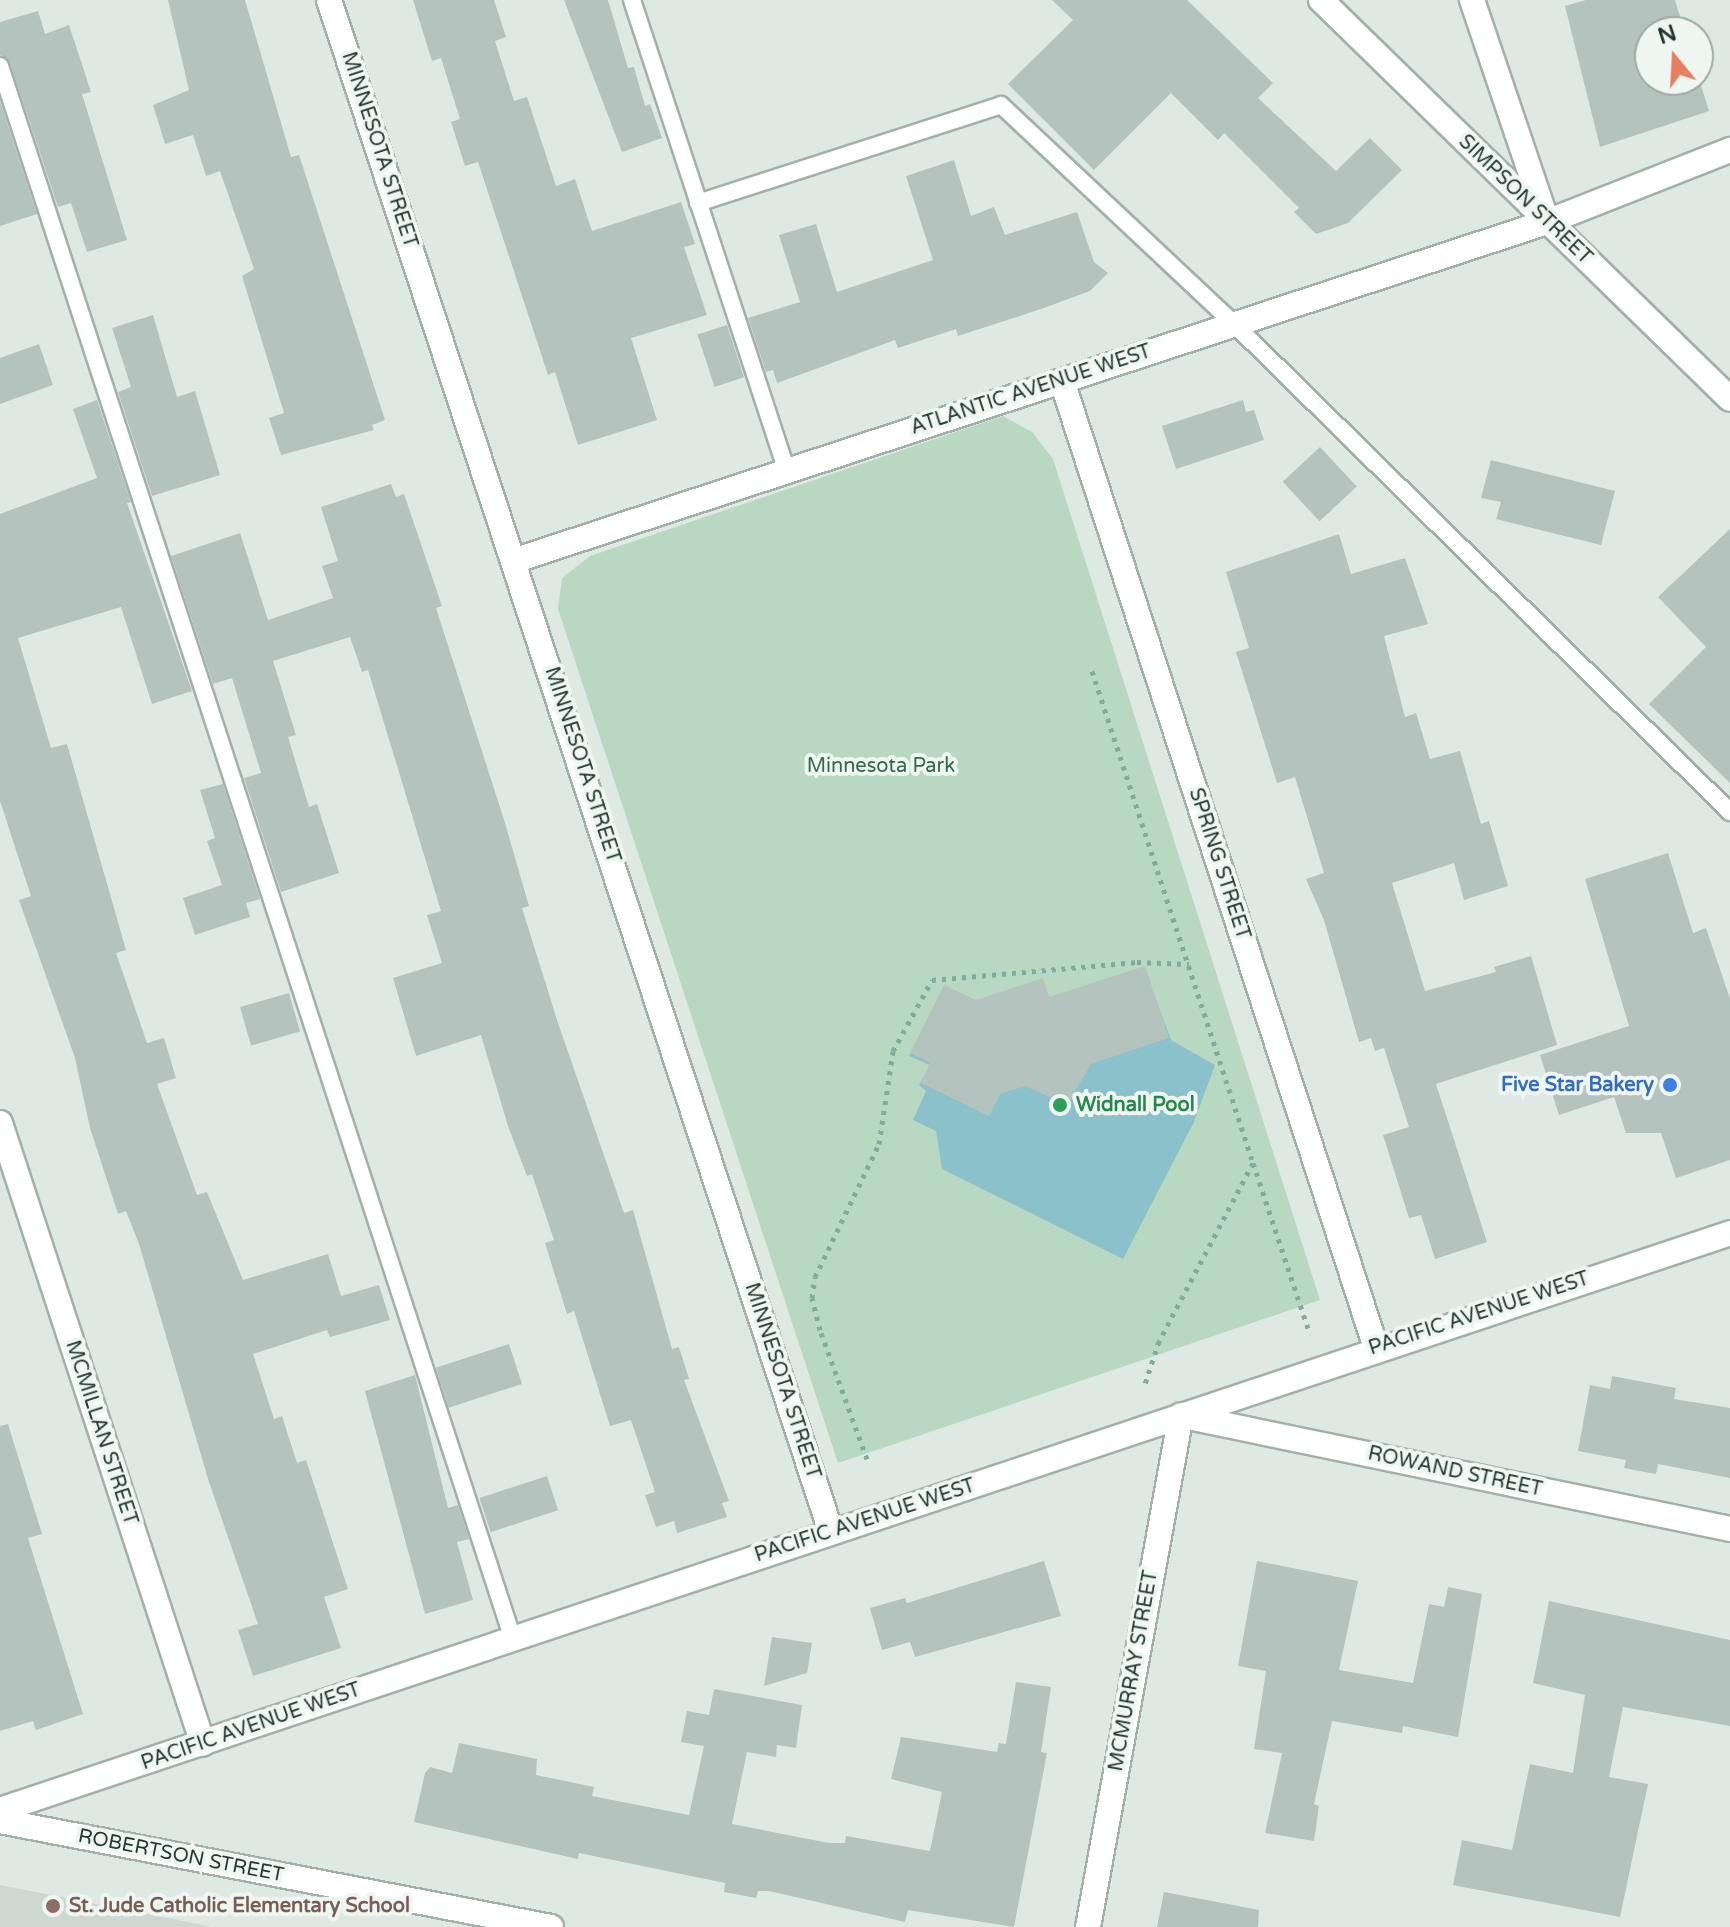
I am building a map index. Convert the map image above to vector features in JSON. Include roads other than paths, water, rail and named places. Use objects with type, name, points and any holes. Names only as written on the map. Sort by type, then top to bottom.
[{"type":"street","name":"MINNESOTA STREET","points":[[329,0],[516,560],[831,1532]]},
{"type":"street","name":"SIMPSON STREET","points":[[1321,0],[1730,399]]},
{"type":"street","points":[[1472,0],[1547,222]]},
{"type":"street","name":"ATLANTIC AVENUE WEST","points":[[516,560],[1547,222],[1730,150]]},
{"type":"street","name":"SPRING STREET","points":[[1062,381],[1376,1348]]},
{"type":"street","name":"MCMILLAN STREET","points":[[0,1123],[203,1744]]},
{"type":"street","name":"PACIFIC AVENUE WEST","points":[[0,1810],[1376,1348],[1730,1233]]},
{"type":"street","name":"ROWAND STREET","points":[[1181,1415],[1730,1529]]},
{"type":"street","name":"MCMURRAY STREET","points":[[1088,1927],[1181,1415]]},
{"type":"street","name":"ROBERTSON STREET","points":[[0,1821],[551,1927]]},
{"type":"lane","points":[[632,0],[786,469]]},
{"type":"lane","points":[[0,66],[513,1639]]},
{"type":"lane","points":[[698,203],[1001,105],[1234,324],[1730,812]]},
{"type":"water","name":"Widnall Pool","points":[[1145,970],[1171,1040],[1215,1065],[1194,1122],[1123,1259],[942,1169],[936,1131],[913,1120],[926,1091],[919,1085],[930,1065],[909,1056],[945,989],[975,1003],[1049,1000]]},
{"type":"place","name":"Five Star Bakery","points":[[1670,1085]]},
{"type":"place","name":"Widnall Pool","points":[[1060,1105]]},
{"type":"place","name":"St. Jude Catholic Elementary School","points":[[53,1906]]},
{"type":"park label","name":"Minnesota Park","points":[[881,766]]}]
